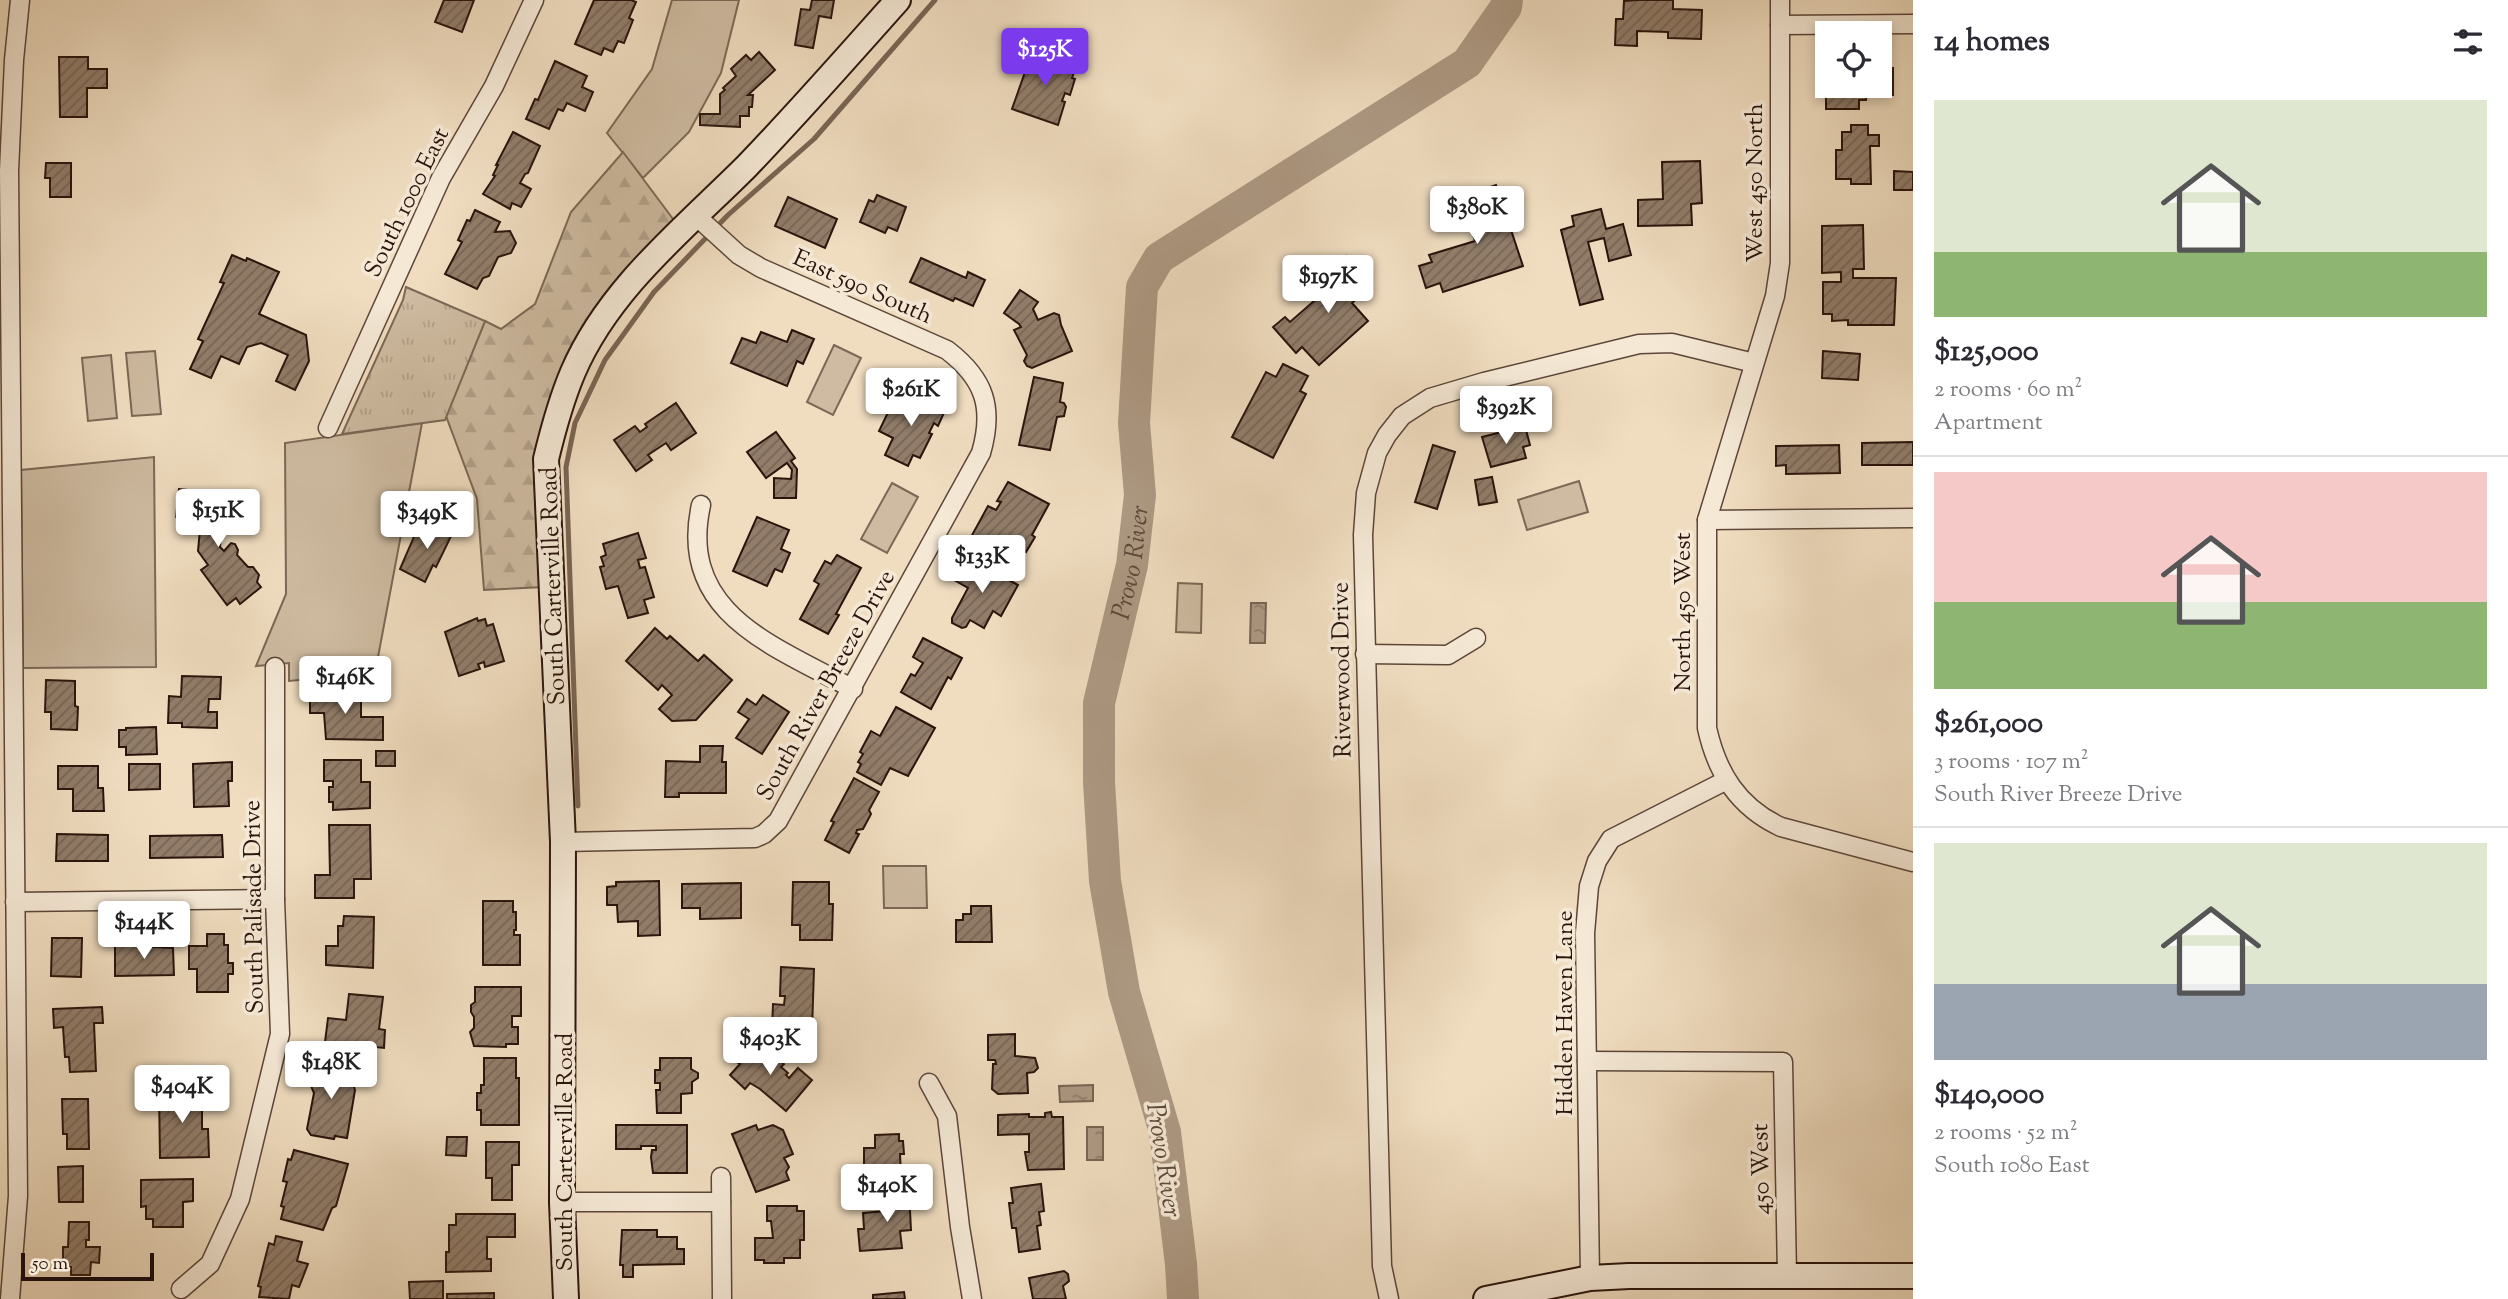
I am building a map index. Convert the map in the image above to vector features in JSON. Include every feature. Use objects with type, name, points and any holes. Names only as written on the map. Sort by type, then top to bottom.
[{"type":"street","points":[[10,1299],[18,1205],[7,60],[20,0]]},
{"type":"street","name":"South 1000 East","points":[[328,428],[442,178],[494,86],[534,0]]},
{"type":"street","name":"South Carterville Road","points":[[566,1299],[562,1202],[563,842],[546,459],[573,371],[592,336],[615,303],[648,263],[747,165],[842,65],[898,0]]},
{"type":"street","name":"West 450 North","points":[[1754,363],[1775,296],[1780,263],[1780,0]]},
{"type":"street","points":[[1780,25],[1913,24]]},
{"type":"street","name":"East 590 South","points":[[695,215],[739,255],[761,268],[947,350],[975,377],[986,405],[987,418]]},
{"type":"street","name":"Riverwood Drive","points":[[1389,1299],[1382,1252],[1363,535],[1366,492],[1377,453],[1402,416],[1415,406],[1430,398],[1473,385],[1652,343],[1684,346],[1754,363]]},
{"type":"street","name":"North 450 West","points":[[1754,363],[1707,520],[1707,728],[1712,750],[1725,780],[1747,806],[1766,820],[1781,827],[1913,862]]},
{"type":"street","name":"South River Breeze Drive","points":[[563,842],[755,838],[775,825],[853,689],[981,453],[987,418]]},
{"type":"street","points":[[701,505],[696,525],[699,558],[719,603],[749,632],[853,689]]},
{"type":"street","points":[[1707,520],[1913,517]]},
{"type":"street","points":[[1365,654],[1448,655],[1476,638]]},
{"type":"street","name":"South Palisade Drive","points":[[181,1289],[210,1264],[240,1199],[280,1034],[275,899],[275,667]]},
{"type":"street","name":"Hidden Haven Lane","points":[[1590,1278],[1585,933],[1589,886],[1597,860],[1611,839],[1725,780]]},
{"type":"street","points":[[15,902],[275,899]]},
{"type":"street","name":"450 West","points":[[1587,1061],[1783,1062],[1787,1275]]},
{"type":"street","points":[[929,1083],[947,1116],[960,1227],[972,1299]]},
{"type":"street","points":[[722,1177],[722,1299]]},
{"type":"street","points":[[562,1202],[721,1202]]},
{"type":"street","points":[[1486,1299],[1590,1278],[1653,1275],[1913,1276]]},
{"type":"green space","points":[[672,0],[739,0],[721,73],[689,132],[643,178],[607,133],[652,69]]},
{"type":"green space","points":[[623,152],[676,223],[544,431],[544,587],[484,590],[477,499],[446,416],[485,321],[501,329],[535,304],[571,212]]},
{"type":"green space","points":[[406,287],[485,321],[445,420],[342,434],[403,300]]},
{"type":"green space","points":[[834,345],[861,358],[833,415],[807,402]]},
{"type":"green space","points":[[155,351],[161,414],[132,416],[126,353]]},
{"type":"green space","points":[[111,355],[117,418],[88,421],[82,358]]},
{"type":"green space","points":[[422,423],[375,673],[289,681],[289,663],[256,666],[286,594],[285,443]]},
{"type":"green space","points":[[154,457],[156,667],[23,668],[21,470]]},
{"type":"green space","points":[[1579,481],[1588,512],[1527,530],[1518,500]]},
{"type":"green space","points":[[892,483],[918,497],[887,553],[861,539]]},
{"type":"green space","points":[[1178,583],[1202,584],[1201,633],[1176,632]]},
{"type":"green space","points":[[883,866],[926,866],[927,908],[884,908]]},
{"type":"water","points":[[1251,603],[1266,603],[1265,643],[1250,643]]},
{"type":"water","points":[[1093,1085],[1093,1101],[1060,1102],[1059,1086]]},
{"type":"water","points":[[1087,1127],[1103,1127],[1103,1160],[1087,1160]]},
{"type":"building","points":[[444,0],[474,0],[462,32],[435,22]]},
{"type":"building","points":[[594,0],[636,2],[629,18],[633,20],[624,43],[618,41],[613,52],[604,48],[601,55],[575,44]]},
{"type":"building","points":[[812,0],[834,0],[831,18],[819,16],[813,48],[795,45],[801,9],[810,10]]},
{"type":"building","points":[[1673,0],[1673,9],[1702,10],[1701,39],[1668,38],[1668,32],[1637,31],[1637,46],[1615,45],[1616,19],[1623,19],[1624,1]]},
{"type":"building","points":[[759,52],[775,70],[748,95],[753,95],[749,116],[740,116],[740,127],[700,125],[700,114],[720,114],[720,94],[736,76],[731,69],[746,55],[751,60]]},
{"type":"building","points":[[1042,52],[1077,64],[1070,95],[1065,93],[1062,101],[1065,102],[1058,125],[1012,109],[1031,55],[1040,58]]},
{"type":"building","points":[[59,57],[88,57],[88,69],[107,69],[107,88],[87,88],[87,117],[60,117]]},
{"type":"building","points":[[555,61],[587,76],[582,87],[593,92],[585,111],[567,103],[563,111],[558,109],[549,129],[526,119],[535,99],[538,100]]},
{"type":"building","points":[[1826,98],[1866,98],[1859,100],[1859,109],[1826,109]]},
{"type":"building","points":[[1851,125],[1868,125],[1868,135],[1879,135],[1879,146],[1870,146],[1871,184],[1851,184],[1851,179],[1836,179],[1836,150],[1842,150],[1842,132],[1851,132]]},
{"type":"building","points":[[513,132],[540,146],[528,173],[520,183],[531,189],[521,207],[512,203],[510,209],[483,194],[495,176],[496,165]]},
{"type":"building","points":[[1700,161],[1702,203],[1691,204],[1692,225],[1638,226],[1638,200],[1663,199],[1662,162]]},
{"type":"building","points":[[46,163],[71,163],[71,197],[50,197],[50,178],[45,178]]},
{"type":"building","points":[[1894,171],[1913,172],[1913,190],[1894,190]]},
{"type":"building","points":[[1496,185],[1523,266],[1443,292],[1440,283],[1426,288],[1419,266],[1432,262],[1429,255],[1475,241],[1461,197]]},
{"type":"building","points":[[877,195],[906,207],[897,231],[888,227],[885,233],[860,222],[869,200],[874,202]]},
{"type":"building","points":[[788,197],[837,219],[825,248],[775,226]]},
{"type":"building","points":[[1601,209],[1606,229],[1623,224],[1631,255],[1609,261],[1604,238],[1588,242],[1603,299],[1580,305],[1561,230],[1574,226],[1572,216]]},
{"type":"building","points":[[475,210],[500,222],[495,232],[510,231],[516,243],[511,253],[498,257],[489,276],[483,278],[477,289],[445,274],[462,242],[458,240],[467,220],[470,221]]},
{"type":"building","points":[[1863,225],[1864,269],[1853,269],[1853,278],[1896,278],[1894,325],[1848,325],[1848,320],[1832,321],[1832,314],[1823,314],[1823,282],[1841,282],[1841,272],[1822,273],[1822,226]]},
{"type":"building","points":[[232,255],[246,261],[247,258],[279,272],[259,314],[306,335],[309,361],[295,390],[276,381],[288,355],[261,343],[247,347],[239,364],[221,356],[211,378],[190,369],[203,341],[198,339],[224,283],[220,282]]},
{"type":"building","points":[[1346,256],[1372,285],[1352,303],[1368,321],[1319,365],[1302,347],[1296,353],[1273,327],[1285,317],[1290,322],[1329,288],[1321,279]]},
{"type":"building","points":[[921,258],[966,278],[968,272],[985,280],[973,306],[955,298],[953,301],[910,282]]},
{"type":"building","points":[[1020,290],[1038,302],[1033,309],[1038,320],[1054,313],[1059,315],[1072,351],[1032,368],[1027,366],[1024,361],[1027,355],[1014,330],[1021,327],[1004,313]]},
{"type":"building","points":[[792,330],[814,339],[803,364],[797,361],[787,386],[731,363],[742,338],[756,343],[761,332],[787,342]]},
{"type":"building","points":[[1823,351],[1860,354],[1858,380],[1822,378]]},
{"type":"building","points":[[1283,364],[1308,376],[1300,391],[1306,394],[1273,458],[1232,437],[1266,372],[1276,377]]},
{"type":"building","points":[[1034,377],[1063,383],[1060,402],[1066,407],[1064,416],[1057,417],[1050,450],[1019,445]]},
{"type":"building","points":[[915,394],[947,406],[938,426],[934,423],[929,433],[932,434],[920,458],[913,455],[908,466],[885,455],[893,438],[879,431],[893,402],[908,410]]},
{"type":"building","points":[[676,403],[696,433],[671,450],[666,443],[648,455],[652,460],[636,471],[614,440],[635,426],[640,432],[647,427],[645,424]]},
{"type":"building","points":[[1525,426],[1530,445],[1523,447],[1526,458],[1491,467],[1482,437]]},
{"type":"building","points":[[776,432],[795,458],[791,461],[797,469],[796,498],[774,498],[774,478],[791,479],[792,470],[787,463],[766,478],[747,452]]},
{"type":"building","points":[[1913,442],[1913,465],[1862,465],[1862,443]]},
{"type":"building","points":[[1433,445],[1455,452],[1437,509],[1415,502]]},
{"type":"building","points":[[1839,445],[1840,473],[1786,474],[1786,465],[1776,466],[1776,446]]},
{"type":"building","points":[[1492,477],[1497,502],[1479,505],[1475,480]]},
{"type":"building","points":[[1008,482],[1049,504],[1032,535],[1035,537],[1019,558],[1003,549],[1000,553],[971,537],[988,506],[996,510],[1001,502],[997,501]]},
{"type":"building","points":[[179,489],[213,493],[211,509],[224,511],[220,547],[224,551],[231,543],[235,544],[237,555],[259,575],[257,582],[261,587],[240,604],[236,598],[227,605],[201,570],[208,565],[198,551],[201,519],[176,517]]},
{"type":"building","points":[[757,517],[789,530],[781,549],[790,553],[782,572],[775,569],[767,586],[733,571]]},
{"type":"building","points":[[434,521],[454,530],[436,567],[433,565],[425,582],[400,569],[416,532],[426,537]]},
{"type":"building","points":[[638,533],[646,558],[638,560],[640,568],[645,567],[654,597],[644,600],[648,613],[628,618],[618,586],[606,589],[600,567],[604,566],[601,557],[606,555],[603,544]]},
{"type":"building","points":[[837,555],[861,568],[828,634],[800,619],[819,584],[814,581],[825,561],[831,564]]},
{"type":"building","points":[[965,561],[983,571],[985,567],[1018,585],[1001,616],[993,611],[984,628],[970,620],[966,627],[962,628],[952,623],[968,588],[954,580]]},
{"type":"building","points":[[477,618],[478,621],[485,619],[487,626],[493,624],[504,661],[485,667],[484,662],[478,664],[480,669],[459,676],[445,632]]},
{"type":"building","points":[[655,628],[667,639],[670,636],[698,661],[704,655],[732,680],[696,720],[672,721],[659,709],[672,695],[662,685],[658,690],[626,661]]},
{"type":"building","points":[[923,638],[962,658],[931,709],[901,692],[911,674],[915,676],[923,663],[913,657]]},
{"type":"building","points":[[182,676],[221,677],[220,699],[209,699],[208,712],[217,712],[217,728],[182,727],[182,723],[168,723],[169,696],[181,697]]},
{"type":"building","points":[[46,680],[75,681],[77,730],[51,729],[51,712],[45,712]]},
{"type":"building","points":[[310,691],[361,692],[361,717],[383,717],[383,740],[326,739],[324,713],[310,713]]},
{"type":"building","points":[[763,695],[789,712],[762,754],[736,738],[749,719],[738,712],[747,699],[756,705]]},
{"type":"building","points":[[896,707],[935,728],[908,776],[890,768],[881,785],[857,772],[861,764],[858,762],[871,731],[880,736]]},
{"type":"building","points":[[156,727],[157,754],[126,755],[126,747],[119,747],[119,730]]},
{"type":"building","points":[[700,746],[723,746],[726,793],[679,793],[679,797],[665,797],[666,761],[700,762]]},
{"type":"building","points":[[376,751],[395,751],[395,766],[376,766]]},
{"type":"building","points":[[324,760],[361,760],[361,782],[370,782],[370,808],[333,810],[333,802],[329,802],[329,787],[333,787],[333,781],[324,781]]},
{"type":"building","points":[[232,762],[232,781],[228,781],[229,806],[194,807],[193,764]]},
{"type":"building","points":[[129,764],[160,764],[160,789],[129,790]]},
{"type":"building","points":[[58,766],[98,766],[98,788],[103,788],[104,811],[73,811],[73,789],[58,789]]},
{"type":"building","points":[[854,778],[879,792],[863,829],[857,830],[856,833],[859,834],[849,853],[825,840],[834,822],[831,821]]},
{"type":"building","points":[[329,825],[370,825],[371,879],[354,879],[354,898],[315,898],[315,875],[330,875]]},
{"type":"building","points":[[57,834],[108,835],[108,861],[56,861]]},
{"type":"building","points":[[222,835],[223,857],[150,858],[150,836]]},
{"type":"building","points":[[659,881],[660,935],[638,936],[638,921],[618,922],[617,905],[607,905],[607,887],[616,886],[616,882]]},
{"type":"building","points":[[793,882],[829,882],[829,904],[833,904],[832,940],[800,940],[800,925],[792,925]]},
{"type":"building","points":[[741,883],[741,918],[700,919],[700,908],[682,908],[682,884]]},
{"type":"building","points":[[483,901],[513,901],[513,912],[516,912],[514,935],[520,935],[520,965],[483,965]]},
{"type":"building","points":[[971,906],[991,906],[992,942],[956,942],[956,920],[963,920],[963,914],[971,914]]},
{"type":"building","points":[[344,916],[374,917],[373,968],[326,965],[326,946],[338,946],[338,926],[343,926]]},
{"type":"building","points":[[207,934],[224,934],[224,945],[228,945],[228,963],[233,963],[233,974],[228,974],[228,992],[197,992],[197,969],[189,969],[189,946],[207,946]]},
{"type":"building","points":[[52,938],[82,938],[81,977],[51,976]]},
{"type":"building","points":[[115,945],[173,948],[174,975],[115,976]]},
{"type":"building","points":[[781,967],[814,969],[812,1031],[772,1029],[773,1004],[784,1005],[785,996],[780,996]]},
{"type":"building","points":[[475,987],[521,987],[521,1016],[512,1016],[512,1027],[518,1027],[518,1044],[506,1044],[506,1047],[474,1046],[470,1032],[474,1028],[471,1005],[475,1002]]},
{"type":"building","points":[[349,994],[383,997],[379,1029],[385,1030],[384,1048],[325,1042],[328,1018],[346,1020]]},
{"type":"building","points":[[102,1007],[103,1023],[94,1023],[96,1071],[70,1072],[69,1057],[65,1057],[63,1027],[54,1028],[53,1009]]},
{"type":"building","points":[[1015,1034],[1015,1056],[1035,1058],[1038,1068],[1027,1073],[1028,1093],[998,1094],[992,1089],[993,1064],[996,1064],[995,1060],[988,1060],[988,1035]]},
{"type":"building","points":[[750,1045],[784,1064],[781,1067],[788,1073],[786,1075],[789,1078],[798,1068],[812,1080],[786,1111],[760,1089],[750,1083],[745,1089],[730,1075],[740,1064],[735,1061]]},
{"type":"building","points":[[484,1058],[516,1058],[516,1078],[519,1078],[519,1125],[481,1125],[481,1110],[477,1110],[477,1093],[481,1093],[481,1085],[484,1085]]},
{"type":"building","points":[[660,1058],[691,1058],[691,1069],[698,1073],[698,1078],[692,1082],[692,1093],[681,1094],[681,1113],[657,1113],[656,1090],[660,1090],[660,1083],[655,1083],[655,1070],[660,1070]]},
{"type":"building","points":[[345,1060],[355,1090],[347,1138],[311,1135],[307,1129],[314,1093],[306,1074]]},
{"type":"building","points":[[159,1091],[202,1091],[202,1129],[208,1129],[209,1157],[160,1158]]},
{"type":"building","points":[[62,1099],[88,1099],[89,1149],[67,1149],[67,1134],[63,1134]]},
{"type":"building","points":[[1051,1112],[1052,1117],[1063,1117],[1064,1169],[1028,1170],[1025,1152],[1029,1152],[1029,1134],[998,1135],[998,1115],[1029,1114],[1029,1117],[1045,1117],[1045,1113]]},
{"type":"building","points":[[616,1125],[687,1125],[687,1173],[653,1173],[651,1157],[656,1146],[616,1149]]},
{"type":"building","points":[[756,1125],[758,1130],[773,1125],[783,1130],[793,1154],[784,1158],[789,1167],[786,1172],[789,1180],[756,1192],[732,1134]]},
{"type":"building","points":[[899,1134],[899,1141],[903,1141],[904,1154],[900,1154],[901,1175],[870,1176],[869,1170],[864,1170],[864,1148],[875,1148],[875,1135]]},
{"type":"building","points":[[447,1137],[467,1137],[466,1156],[446,1155]]},
{"type":"building","points":[[486,1142],[519,1142],[519,1165],[512,1165],[512,1200],[492,1200],[492,1178],[486,1178]]},
{"type":"building","points":[[294,1150],[348,1164],[336,1206],[332,1208],[323,1230],[281,1219],[287,1182],[283,1181],[288,1159],[291,1160]]},
{"type":"building","points":[[83,1166],[83,1202],[59,1202],[58,1167]]},
{"type":"building","points":[[193,1179],[193,1201],[183,1202],[183,1227],[153,1227],[153,1219],[146,1219],[146,1206],[141,1207],[141,1180]]},
{"type":"building","points":[[1041,1184],[1044,1211],[1039,1212],[1041,1225],[1037,1226],[1040,1249],[1019,1252],[1016,1228],[1012,1228],[1009,1203],[1013,1203],[1011,1188]]},
{"type":"building","points":[[909,1191],[911,1230],[900,1231],[902,1248],[860,1251],[858,1229],[864,1229],[863,1213],[886,1211],[884,1192]]},
{"type":"building","points":[[767,1206],[797,1206],[797,1211],[804,1211],[804,1240],[800,1240],[800,1258],[784,1258],[784,1263],[755,1260],[755,1238],[773,1238],[771,1221],[767,1221]]},
{"type":"building","points":[[456,1214],[515,1214],[515,1237],[487,1237],[487,1259],[491,1259],[491,1271],[446,1272],[449,1225],[456,1225]]},
{"type":"building","points":[[69,1222],[89,1222],[89,1240],[86,1240],[86,1247],[100,1247],[99,1263],[91,1262],[90,1275],[71,1275],[71,1267],[63,1267],[63,1247],[68,1247]]},
{"type":"building","points":[[622,1230],[657,1230],[657,1237],[677,1237],[677,1249],[684,1249],[684,1264],[633,1265],[633,1277],[623,1277],[623,1265],[620,1265]]},
{"type":"building","points":[[276,1236],[302,1242],[297,1261],[308,1264],[299,1287],[292,1285],[289,1299],[259,1297],[261,1287],[258,1286],[269,1243],[274,1245]]},
{"type":"building","points":[[1064,1271],[1068,1274],[1069,1281],[1063,1286],[1066,1299],[1033,1299],[1029,1278]]},
{"type":"building","points":[[443,1281],[443,1299],[410,1299],[409,1282]]},
{"type":"building","points":[[904,1292],[905,1299],[873,1299],[873,1295]]},
{"type":"building","points":[[494,1293],[494,1299],[447,1299],[447,1294]]},
{"type":"waterway","points":[[578,806],[566,467],[575,423],[605,360],[654,292],[728,215],[814,139],[935,0]]},
{"type":"waterway","name":"Provo River","points":[[1183,1299],[1165,1132],[1124,992],[1105,881],[1099,782],[1099,703],[1132,565],[1140,495],[1134,423],[1142,287],[1159,258],[1467,63],[1506,7],[1507,0]]}]
